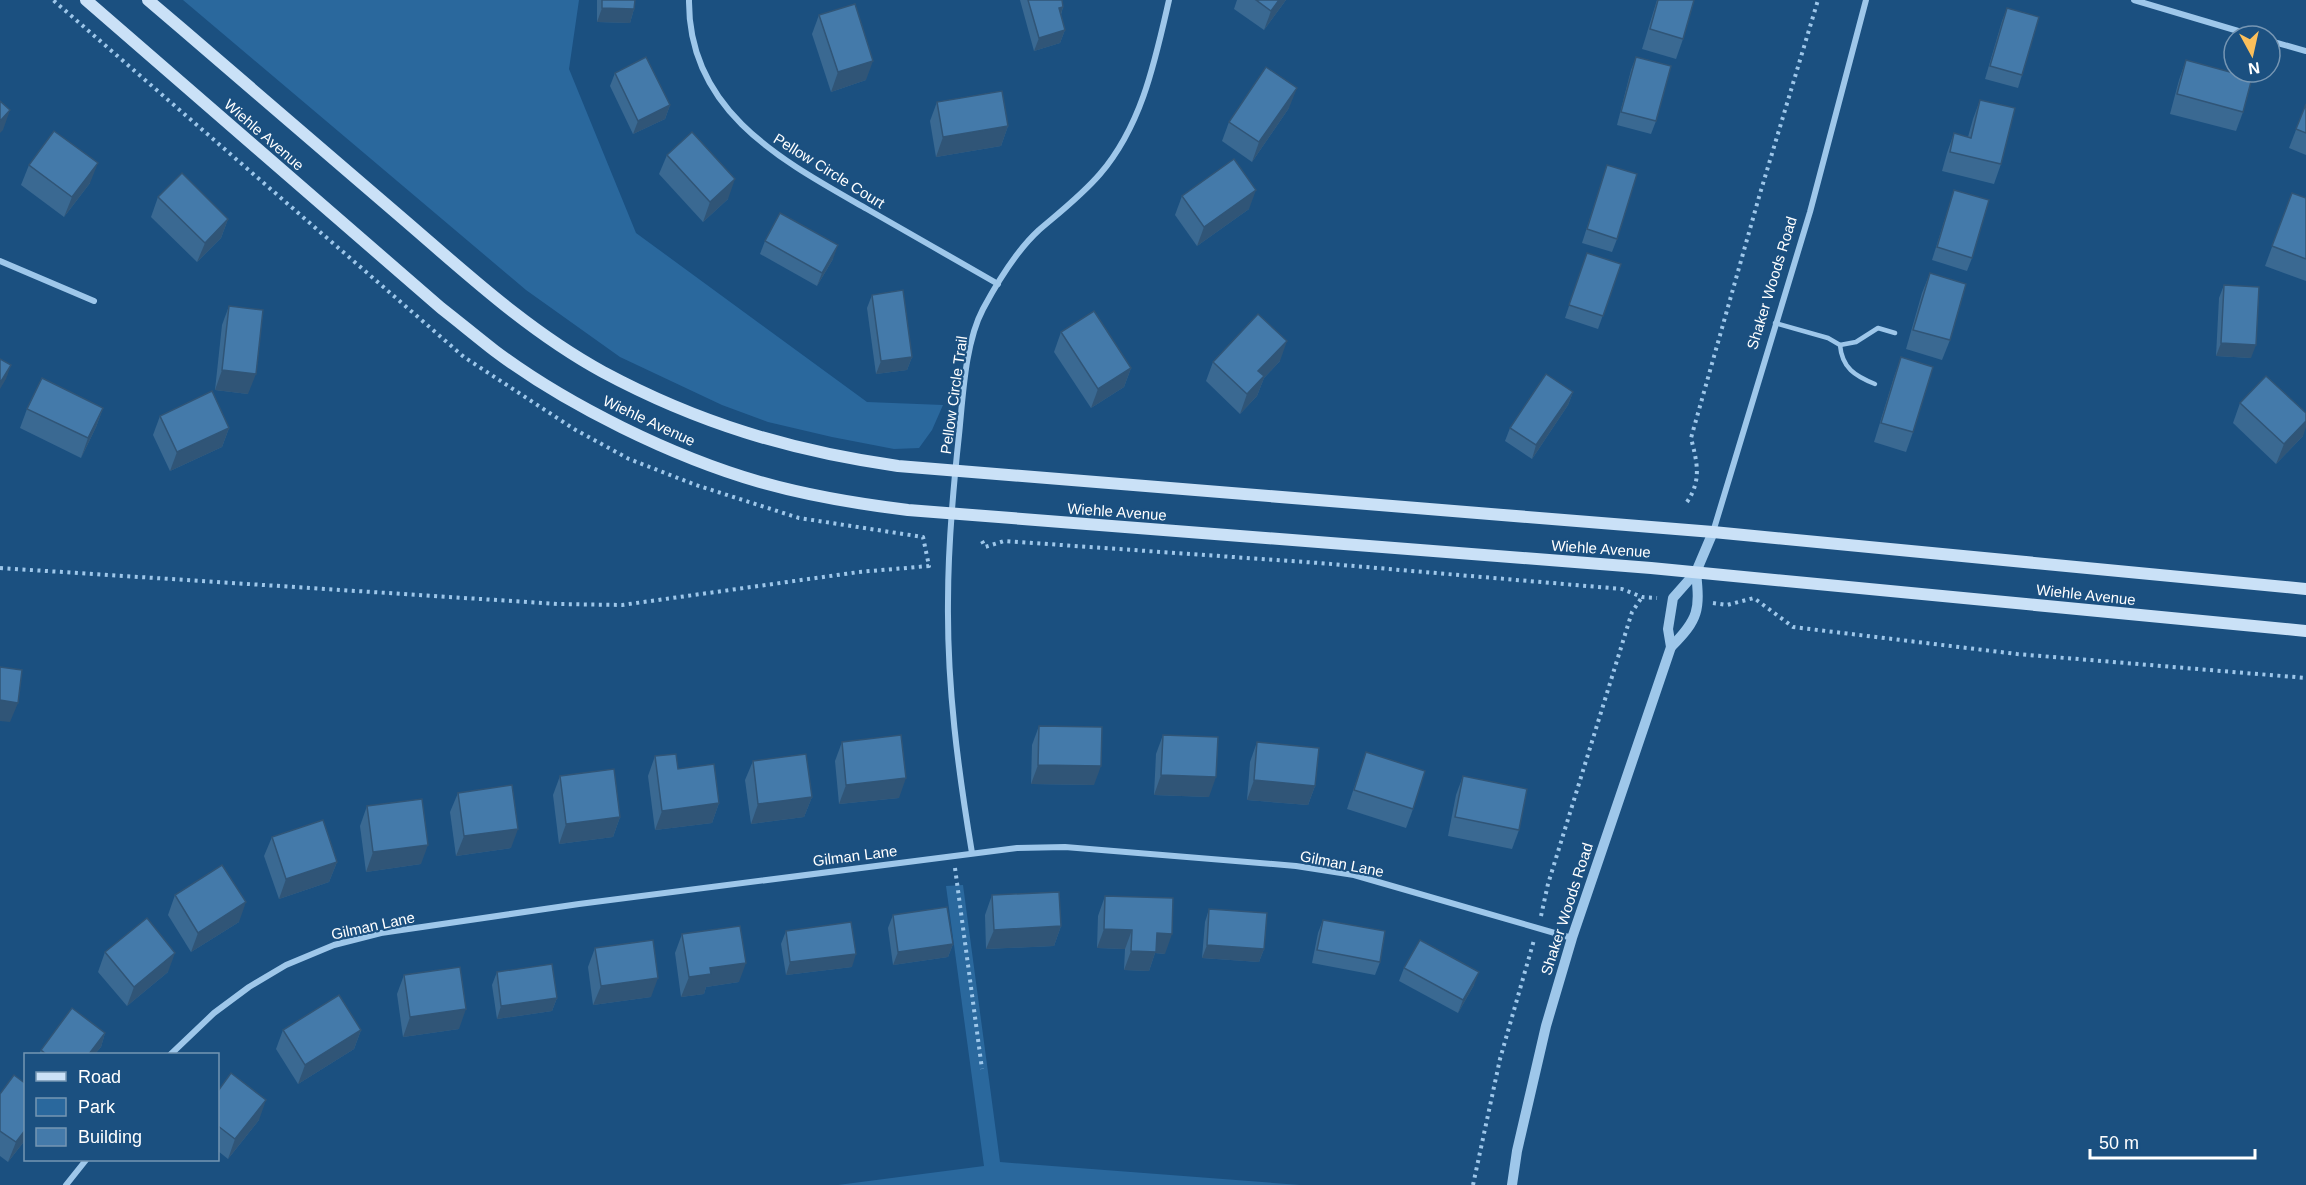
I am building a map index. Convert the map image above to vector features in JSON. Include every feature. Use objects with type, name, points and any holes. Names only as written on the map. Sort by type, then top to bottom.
[{"type":"main road","name":"Wiehle Avenue","points":[[86,0],[441,308],[497,352],[567,397],[638,435],[719,470],[761,483],[860,504],[951,514],[1696,572],[2306,631]]},
{"type":"main road","name":"Wiehle Avenue","points":[[148,0],[512,312],[601,371],[659,400],[759,438],[852,460],[956,471],[1713,532],[2306,589]]},
{"type":"street","name":"Pellow Circle Court","points":[[688,0],[694,40],[704,69],[720,99],[740,125],[799,171],[998,284]]},
{"type":"street","name":"Pellow Circle Trail","points":[[972,853],[958,772],[949,668],[948,600],[951,514],[962,402],[971,341],[982,311],[1013,261],[1037,232],[1101,174],[1123,143],[1134,121],[1150,76],[1169,0]]},
{"type":"street","name":"Shaker Woods Road","points":[[1671,647],[1668,629],[1673,598],[1696,572],[1713,532],[1810,212],[1866,0]]},
{"type":"street","points":[[2134,0],[2222,26]]},
{"type":"street","points":[[2282,44],[2306,51]]},
{"type":"street","points":[[0,261],[94,301]]},
{"type":"street","name":"Shaker Woods Road","points":[[1512,1185],[1517,1151],[1546,1026],[1572,938],[1671,647],[1690,628],[1699,601],[1696,572]]},
{"type":"street","name":"Gilman Lane","points":[[172,1053],[213,1013],[249,987],[286,965],[334,945],[372,935],[579,904],[1017,848],[1065,847],[1296,866],[1354,875],[1572,938]]},
{"type":"street","points":[[66,1185],[85,1161]]},
{"type":"lane","points":[[1775,323],[1828,338],[1840,345],[1856,342],[1878,328],[1895,333]]},
{"type":"lane","points":[[1840,345],[1845,365],[1857,377],[1875,384]]},
{"type":"path","points":[[1687,502],[1694,492],[1698,479],[1698,465],[1691,438],[1818,0]]},
{"type":"path","points":[[0,567],[558,604],[622,605],[859,572],[929,566],[923,537]]},
{"type":"path","points":[[982,541],[985,547],[1004,541],[1319,563],[1622,589],[1642,597],[1673,598]]},
{"type":"path","points":[[1473,1185],[1500,1059],[1522,976],[1538,928],[1548,884],[1632,612],[1642,597]]},
{"type":"path","points":[[1699,601],[1727,605],[1754,598],[1793,627],[2017,654],[2306,678]]},
{"type":"path","points":[[953,855],[981,1069]]},
{"type":"green space","points":[[183,0],[579,0],[569,69],[636,233],[867,402],[943,405],[932,430],[919,448],[894,449],[832,437],[768,422],[722,405],[620,357],[526,290]]},
{"type":"green space","points":[[963,885],[1000,1162],[1300,1185],[838,1185],[984,1166],[946,886]]},
{"type":"building","points":[[602,0],[635,0],[634,9],[602,8]]},
{"type":"building","points":[[1028,0],[1062,0],[1063,7],[1059,8],[1065,30],[1039,38]]},
{"type":"building","points":[[1256,0],[1279,0],[1271,11]]},
{"type":"building","points":[[1658,0],[1694,0],[1683,39],[1650,29]]},
{"type":"building","points":[[855,4],[873,61],[838,72],[819,15]]},
{"type":"building","points":[[2007,8],[2039,17],[2022,75],[1990,66]]},
{"type":"building","points":[[646,57],[670,105],[638,121],[615,73]]},
{"type":"building","points":[[1636,57],[1671,66],[1656,121],[1621,112]]},
{"type":"building","points":[[2186,60],[2222,70],[2222,84],[2250,84],[2243,112],[2177,94]]},
{"type":"building","points":[[1266,67],[1297,88],[1259,142],[1229,122]]},
{"type":"building","points":[[1002,91],[1008,126],[943,137],[937,102]]},
{"type":"building","points":[[1980,100],[2015,108],[2001,164],[1950,152],[1954,133],[1971,138]]},
{"type":"building","points":[[0,101],[10,110],[0,121]]},
{"type":"building","points":[[2306,104],[2306,133],[2296,129]]},
{"type":"building","points":[[54,131],[98,163],[72,197],[29,165]]},
{"type":"building","points":[[692,132],[735,179],[710,202],[667,155]]},
{"type":"building","points":[[1234,159],[1256,190],[1204,227],[1182,196]]},
{"type":"building","points":[[1607,165],[1637,174],[1617,239],[1587,229]]},
{"type":"building","points":[[182,173],[228,219],[205,243],[158,197]]},
{"type":"building","points":[[1954,190],[1989,200],[1972,258],[1937,247]]},
{"type":"building","points":[[2292,193],[2306,198],[2306,259],[2272,246]]},
{"type":"building","points":[[780,213],[838,245],[822,273],[765,241]]},
{"type":"building","points":[[1587,253],[1621,264],[1603,316],[1569,305]]},
{"type":"building","points":[[1930,273],[1966,284],[1950,340],[1913,330]]},
{"type":"building","points":[[2224,285],[2259,287],[2256,345],[2221,343]]},
{"type":"building","points":[[903,290],[912,357],[881,361],[872,295]]},
{"type":"building","points":[[229,306],[263,310],[256,374],[222,370]]},
{"type":"building","points":[[1094,311],[1131,368],[1098,389],[1061,332]]},
{"type":"building","points":[[1258,314],[1287,341],[1258,371],[1264,376],[1247,394],[1213,362]]},
{"type":"building","points":[[1901,357],[1933,367],[1913,432],[1881,423]]},
{"type":"building","points":[[0,359],[11,365],[0,383]]},
{"type":"building","points":[[1546,374],[1573,392],[1536,445],[1510,428]]},
{"type":"building","points":[[2266,376],[2306,413],[2306,421],[2284,444],[2240,403]]},
{"type":"building","points":[[42,378],[103,408],[88,438],[27,409]]},
{"type":"building","points":[[212,391],[229,428],[177,452],[160,416]]},
{"type":"building","points":[[0,667],[22,670],[18,703],[0,700]]},
{"type":"building","points":[[1039,726],[1102,727],[1101,766],[1038,765]]},
{"type":"building","points":[[901,735],[906,778],[846,785],[842,742]]},
{"type":"building","points":[[1163,735],[1218,737],[1216,777],[1161,775]]},
{"type":"building","points":[[1257,742],[1319,748],[1315,786],[1254,780]]},
{"type":"building","points":[[1366,752],[1425,771],[1413,809],[1354,790]]},
{"type":"building","points":[[676,754],[678,769],[714,764],[719,803],[662,811],[655,756]]},
{"type":"building","points":[[806,754],[812,797],[758,804],[753,761]]},
{"type":"building","points":[[614,769],[620,817],[566,824],[560,776]]},
{"type":"building","points":[[1463,776],[1527,789],[1519,830],[1455,817]]},
{"type":"building","points":[[512,785],[518,829],[464,836],[458,793]]},
{"type":"building","points":[[422,799],[428,845],[373,852],[367,806]]},
{"type":"building","points":[[323,820],[337,862],[286,879],[272,837]]},
{"type":"building","points":[[222,865],[246,902],[198,933],[175,895]]},
{"type":"building","points":[[1059,892],[1061,926],[994,930],[992,895]]},
{"type":"building","points":[[1105,896],[1173,898],[1172,934],[1157,933],[1156,952],[1131,951],[1132,930],[1104,929]]},
{"type":"building","points":[[947,907],[953,944],[898,952],[893,915]]},
{"type":"building","points":[[1209,909],[1267,913],[1264,949],[1207,945]]},
{"type":"building","points":[[147,918],[175,953],[134,987],[105,952]]},
{"type":"building","points":[[1323,920],[1385,931],[1380,962],[1317,950]]},
{"type":"building","points":[[851,922],[856,954],[790,962],[786,931]]},
{"type":"building","points":[[740,926],[746,963],[710,968],[711,974],[689,977],[682,934]]},
{"type":"building","points":[[653,940],[658,978],[601,986],[595,948]]},
{"type":"building","points":[[1420,940],[1479,972],[1463,1000],[1404,968]]},
{"type":"building","points":[[552,964],[557,998],[501,1006],[497,972]]},
{"type":"building","points":[[460,967],[466,1009],[410,1017],[404,975]]},
{"type":"building","points":[[339,995],[361,1030],[305,1065],[283,1030]]},
{"type":"building","points":[[72,1008],[105,1033],[90,1053],[45,1053],[41,1050]]},
{"type":"building","points":[[231,1073],[266,1100],[235,1139],[219,1127],[219,1090]]},
{"type":"building","points":[[14,1075],[24,1082],[24,1132],[16,1142],[0,1131],[0,1094]]}]
